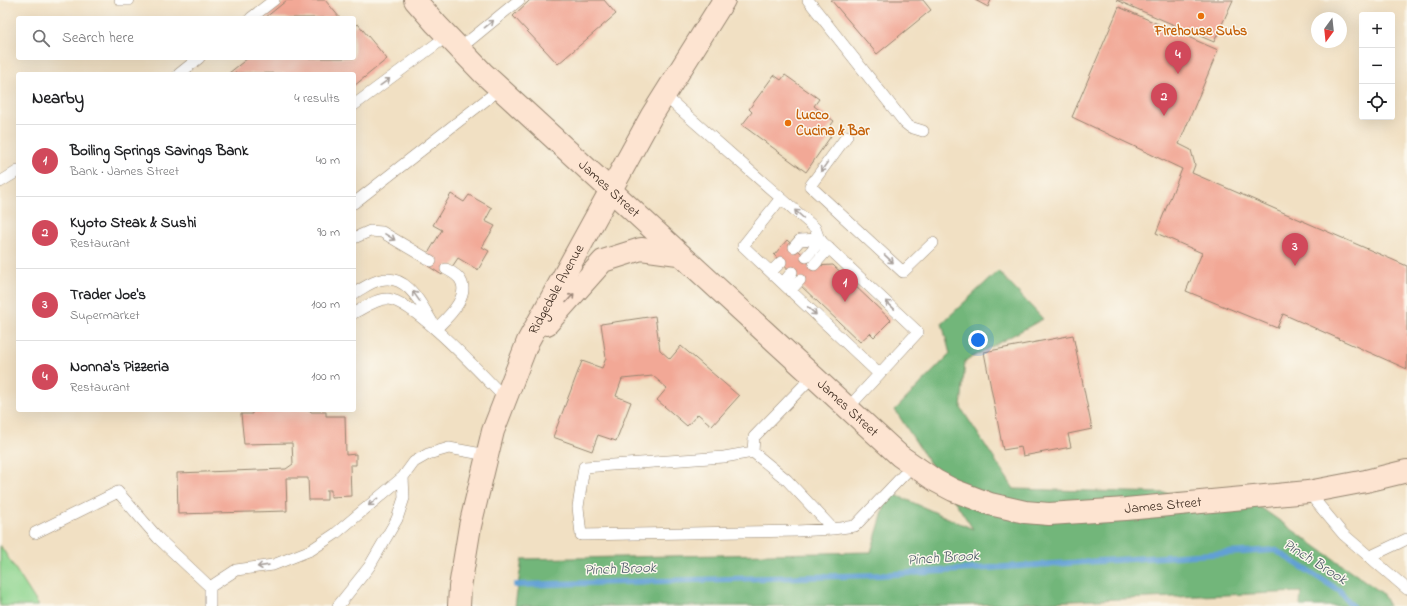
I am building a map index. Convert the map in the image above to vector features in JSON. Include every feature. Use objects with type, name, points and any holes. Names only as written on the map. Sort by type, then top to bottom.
[{"type":"street","name":"James Street","points":[[415,0],[453,42],[500,89],[847,409],[900,456],[936,481],[953,490],[990,504],[1025,512],[1049,514],[1126,509],[1308,492],[1366,481],[1407,471]]},
{"type":"street","name":"Ridgedale Avenue","points":[[459,606],[460,587],[470,526],[493,431],[525,348],[664,95],[724,0]]},
{"type":"street","points":[[525,348],[603,261],[641,249],[678,254]]},
{"type":"lane","points":[[120,0],[129,0]]},
{"type":"lane","points":[[254,16],[274,0]]},
{"type":"lane","points":[[356,104],[519,0]]},
{"type":"lane","points":[[808,0],[905,123],[910,127],[923,131]]},
{"type":"lane","points":[[182,72],[196,60]]},
{"type":"lane","points":[[356,201],[500,89]]},
{"type":"lane","points":[[664,95],[815,228],[823,242],[918,332],[847,409]]},
{"type":"lane","points":[[847,136],[810,186],[903,272],[933,243]]},
{"type":"lane","points":[[0,182],[16,172]]},
{"type":"lane","points":[[782,198],[743,246],[879,374]]},
{"type":"lane","points":[[356,237],[370,231],[382,232],[431,261]]},
{"type":"lane","points":[[794,247],[800,240],[823,242]]},
{"type":"lane","points":[[810,261],[823,242]]},
{"type":"lane","points":[[771,272],[781,262]]},
{"type":"lane","points":[[436,329],[451,314],[461,298],[463,290],[458,276],[446,269]]},
{"type":"lane","points":[[787,287],[796,276]]},
{"type":"lane","points":[[356,292],[380,280],[399,282],[414,292],[436,329]]},
{"type":"lane","points":[[356,312],[375,302],[387,299],[396,301],[436,329],[505,398]]},
{"type":"lane","points":[[753,452],[754,437],[812,377]]},
{"type":"lane","points":[[210,587],[236,570],[273,565],[310,550],[335,534],[403,477],[414,462],[428,454],[449,448],[487,455]]},
{"type":"lane","points":[[834,529],[787,480],[753,452],[724,457],[584,467],[578,507],[581,534],[834,529],[855,526],[913,465]]},
{"type":"lane","points":[[338,606],[369,567],[396,519],[404,498],[403,477]]},
{"type":"lane","points":[[35,533],[118,492],[158,538],[210,587],[210,606]]},
{"type":"lane","points":[[1308,492],[1343,534],[1407,589]]},
{"type":"lane","points":[[1369,557],[1407,539]]},
{"type":"green space","points":[[998,271],[1043,319],[965,361],[961,408],[1014,489],[1243,495],[1382,593],[1389,606],[1300,606],[1301,592],[946,606],[515,606],[522,559],[871,552],[889,492],[973,529],[895,410],[950,354],[942,323]]},
{"type":"green space","points":[[0,545],[39,606],[0,606]]},
{"type":"building","points":[[287,0],[325,0],[338,16],[267,16]]},
{"type":"building","points":[[530,0],[604,0],[616,14],[558,64],[513,16]]},
{"type":"building","points":[[831,0],[923,0],[931,10],[877,54]]},
{"type":"building","points":[[975,0],[991,0],[988,7]]},
{"type":"building","points":[[1116,0],[1233,0],[1214,42]]},
{"type":"building","points":[[1119,7],[1218,50],[1179,144],[1191,150],[1195,165],[1192,173],[1407,266],[1407,369],[1283,314],[1277,328],[1186,291],[1202,253],[1156,233],[1182,169],[1072,117]]},
{"type":"building","points":[[358,24],[387,59],[356,84],[356,72],[230,72],[245,60],[356,60],[356,26]]},
{"type":"building","name":"Lucco Cucina & Bar","points":[[774,75],[781,80],[785,75],[819,99],[814,106],[834,121],[826,132],[831,136],[806,172],[742,125],[752,112],[749,109]]},
{"type":"building","points":[[451,194],[464,202],[469,195],[492,208],[485,221],[495,226],[482,247],[489,251],[478,270],[458,258],[452,267],[448,264],[442,275],[428,266],[433,259],[427,255],[442,230],[433,225]]},
{"type":"building","points":[[787,240],[815,266],[833,265],[891,320],[874,337],[870,333],[860,342],[799,284],[801,281],[774,255]]},
{"type":"building","points":[[655,316],[660,350],[670,359],[681,346],[739,396],[712,426],[698,414],[687,426],[657,400],[667,388],[653,376],[622,379],[616,396],[631,402],[616,441],[598,435],[592,451],[553,437],[582,361],[602,368],[606,358],[601,324]]},
{"type":"building","points":[[1073,335],[1092,429],[1068,434],[1071,447],[1023,456],[1021,447],[1003,450],[984,352]]},
{"type":"building","points":[[252,412],[326,412],[326,416],[345,416],[346,455],[356,454],[356,465],[350,465],[351,496],[331,497],[331,490],[327,490],[327,500],[309,500],[308,478],[286,478],[287,511],[178,514],[177,473],[286,469],[293,464],[292,443],[244,444],[241,414],[252,414]]},
{"type":"waterway","name":"Pinch Brook","points":[[516,585],[879,575],[1275,550],[1340,591],[1352,606]]},
{"type":"place","name":"Firehouse Subs","points":[[1201,16]]},
{"type":"place","name":"Nonna's Pizzeria","points":[[1178,74]]},
{"type":"place","name":"Kyoto Steak & Sushi","points":[[1164,116]]},
{"type":"place","name":"Lucco Cucina & Bar","points":[[788,123]]},
{"type":"place","name":"Trader Joe's","points":[[1295,266]]},
{"type":"place","name":"Boiling Springs Savings Bank","points":[[845,302]]}]
